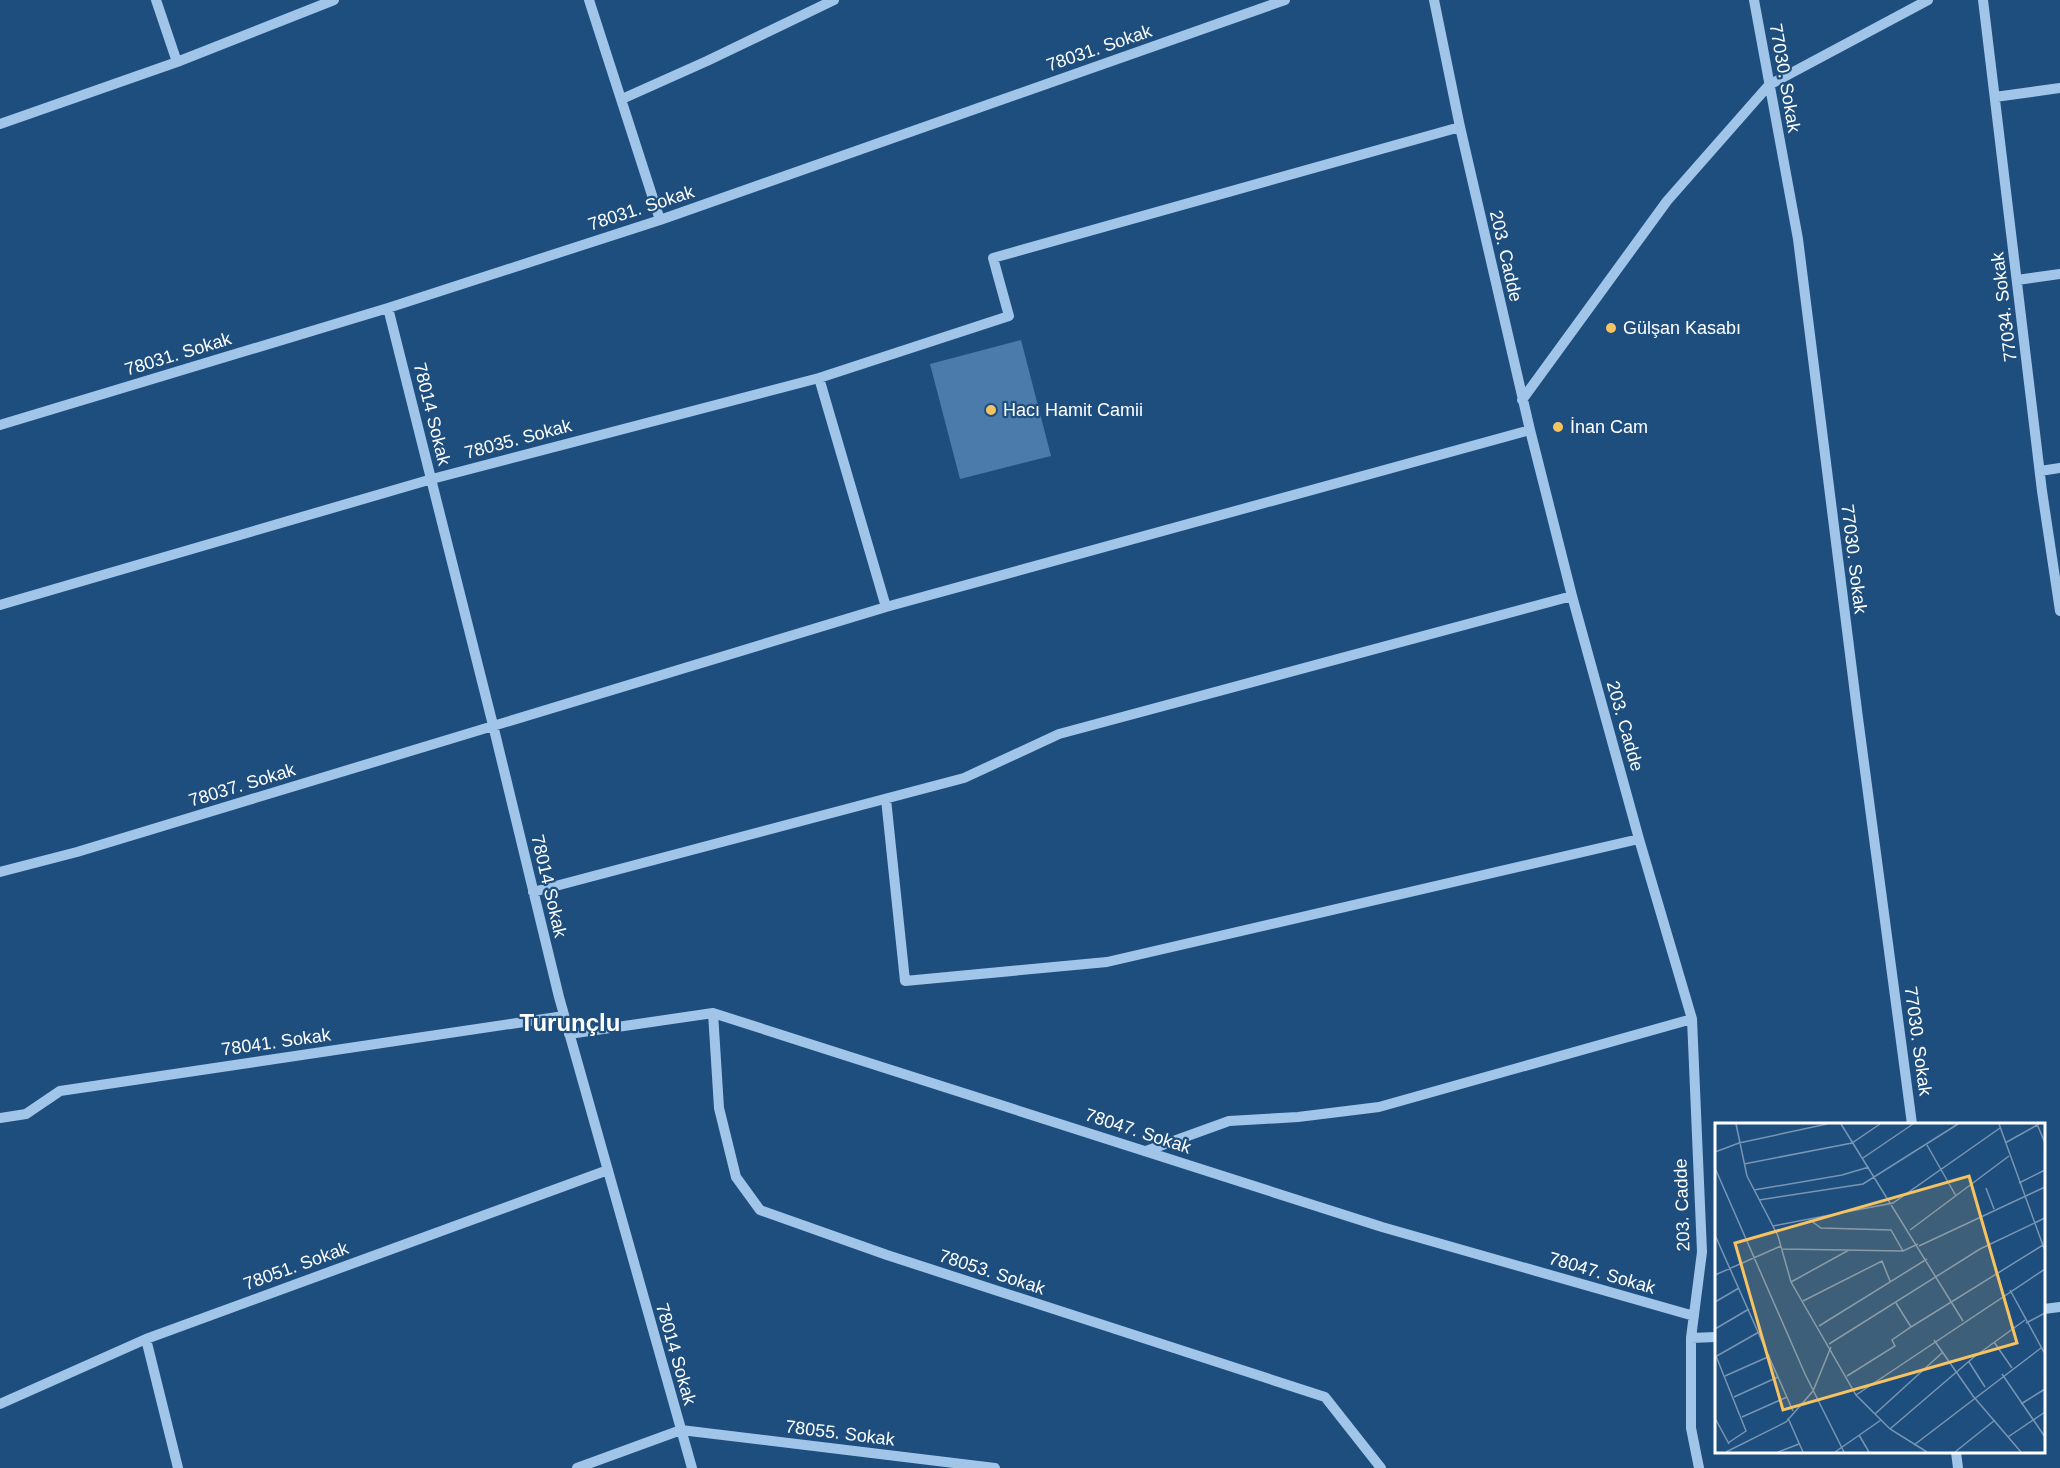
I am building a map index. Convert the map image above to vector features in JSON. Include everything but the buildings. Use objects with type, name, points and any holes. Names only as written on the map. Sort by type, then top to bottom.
[{"type":"street","points":[[156,0],[177,62]]},
{"type":"street","points":[[0,124],[177,62],[334,0]]},
{"type":"street","points":[[589,0],[660,220]]},
{"type":"street","points":[[622,99],[834,0]]},
{"type":"street","name":"78031. Sokak","points":[[0,425],[388,308],[660,220],[1285,0]]},
{"type":"street","name":"203. Cadde","points":[[1434,0],[1460,128],[1522,400],[1572,596],[1639,839],[1692,1019],[1701,1252],[1691,1338],[1691,1428],[1699,1468]]},
{"type":"street","name":"77030. Sokak","points":[[1754,0],[1798,239],[1912,1123]]},
{"type":"street","points":[[1522,400],[1667,201],[1770,85],[1928,0]]},
{"type":"street","name":"77034. Sokak","points":[[1983,0],[2040,471],[2060,610]]},
{"type":"street","points":[[1995,97],[2060,88]]},
{"type":"street","name":"78035. Sokak","points":[[0,605],[432,479],[819,378],[1009,316],[993,258],[1460,128]]},
{"type":"street","points":[[2017,280],[2060,274]]},
{"type":"street","name":"78014 Sokak","points":[[388,308],[564,1016],[692,1468]]},
{"type":"street","points":[[819,378],[886,607]]},
{"type":"street","name":"78037. Sokak","points":[[0,872],[77,852],[886,607],[1530,430]]},
{"type":"street","points":[[2040,471],[2060,468]]},
{"type":"street","points":[[533,892],[964,778],[1059,734],[1572,596]]},
{"type":"street","points":[[886,799],[904,981],[1107,962],[1639,839]]},
{"type":"street","name":"78047. Sokak","points":[[569,1034],[713,1014],[1382,1227],[1694,1316]]},
{"type":"street","name":"78053. Sokak","points":[[713,1014],[719,1108],[736,1177],[760,1210],[887,1255],[1325,1397],[1381,1468]]},
{"type":"street","name":"78041. Sokak","points":[[0,1118],[26,1114],[60,1091],[564,1016]]},
{"type":"street","points":[[1146,1151],[1229,1121],[1298,1117],[1378,1107],[1692,1019]]},
{"type":"street","name":"78051. Sokak","points":[[0,1404],[146,1339],[608,1170]]},
{"type":"street","points":[[2045,1309],[2060,1307]]},
{"type":"street","points":[[1691,1338],[1715,1337]]},
{"type":"street","points":[[146,1339],[178,1468]]},
{"type":"street","points":[[577,1468],[681,1430]]},
{"type":"street","name":"78055. Sokak","points":[[681,1430],[995,1468]]},
{"type":"street","points":[[1956,1453],[1958,1468]]},
{"type":"place","name":"Gülşan Kasabı","points":[[1611,328]]},
{"type":"place","name":"Hacı Hamit Camii","points":[[991,410]]},
{"type":"place","name":"İnan Cam","points":[[1558,427]]},
{"type":"district","name":"Turunçlu","points":[[570,1023]]}]
